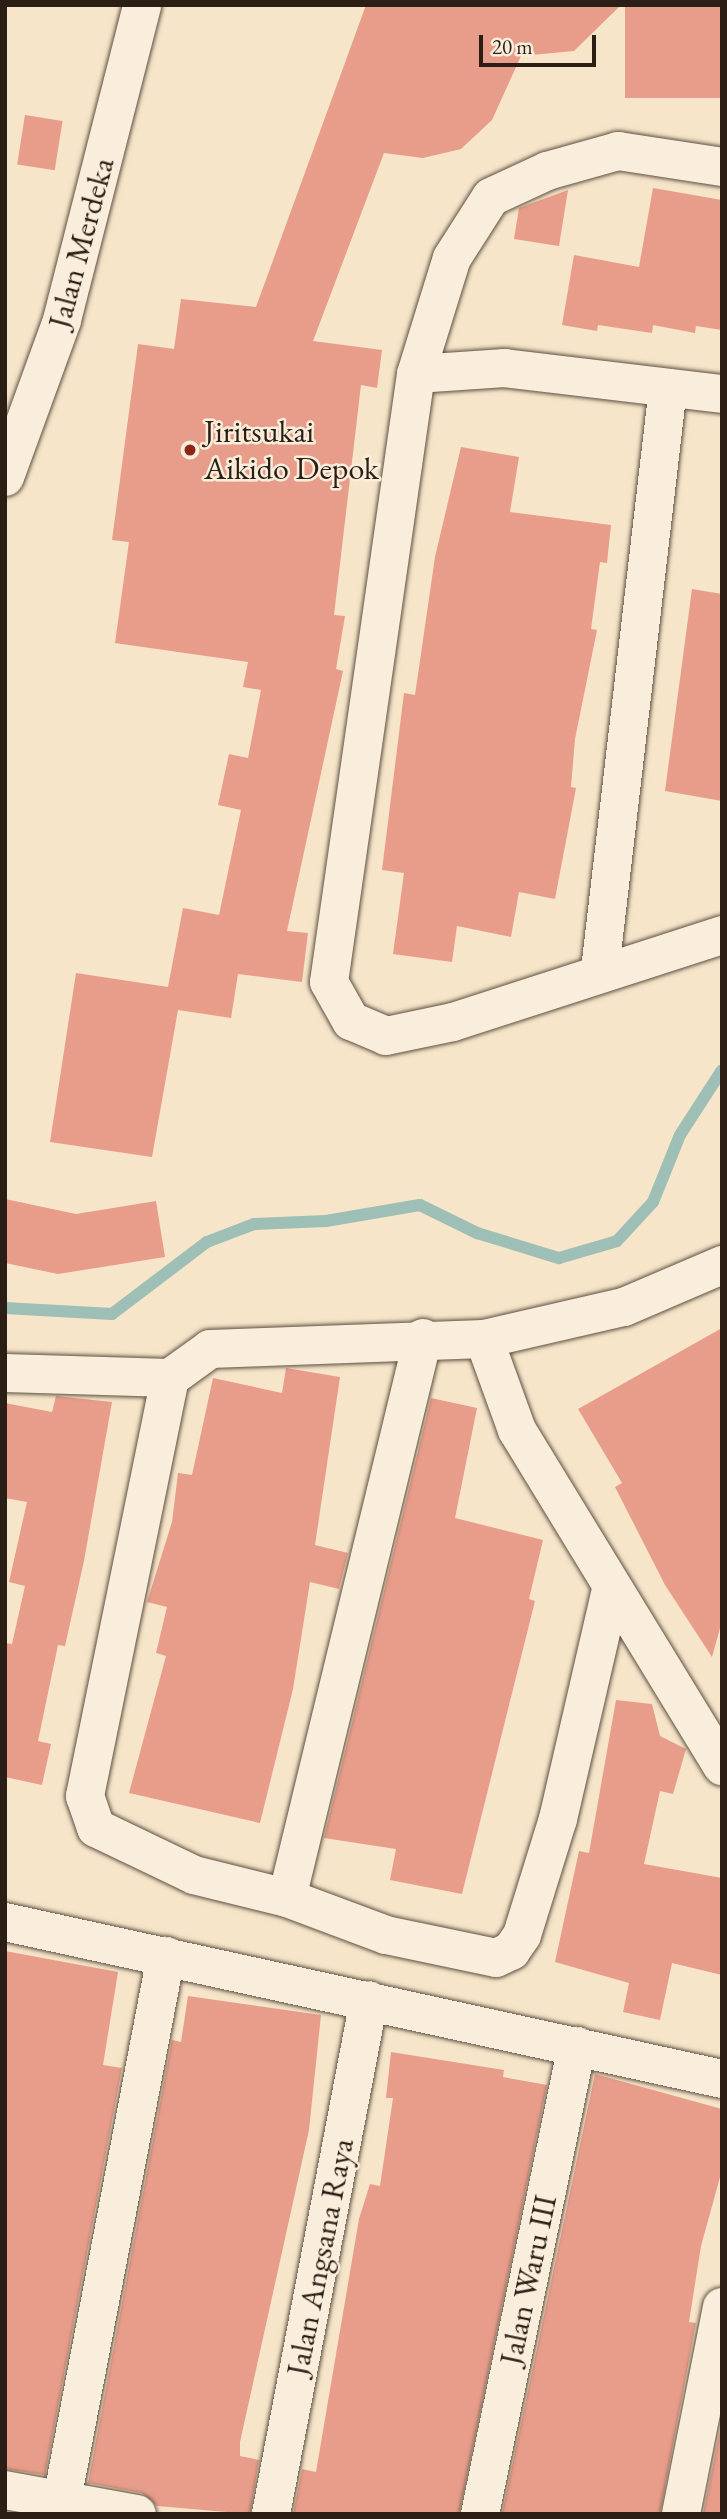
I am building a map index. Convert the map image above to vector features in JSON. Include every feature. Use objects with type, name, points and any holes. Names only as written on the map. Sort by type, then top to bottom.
[{"type":"street","name":"Jalan Merdeka","points":[[5,477],[62,320],[142,5]]},
{"type":"street","points":[[722,167],[618,150],[547,171],[491,197],[452,258],[416,374],[329,982],[351,1021],[386,1035],[453,1022],[600,970],[722,935]]},
{"type":"street","points":[[416,374],[505,368],[722,394]]},
{"type":"street","points":[[600,970],[668,388]]},
{"type":"street","points":[[5,1373],[170,1378],[210,1349],[423,1338],[484,1339],[624,1307],[721,1267]]},
{"type":"street","points":[[287,1898],[423,1338]]},
{"type":"street","points":[[484,1339],[517,1430],[611,1589],[722,1766]]},
{"type":"street","points":[[170,1378],[85,1796],[96,1828],[194,1875],[287,1898],[386,1935],[496,1958],[511,1951],[522,1935],[558,1819],[611,1589]]},
{"type":"street","points":[[5,1922],[722,2079]]},
{"type":"street","points":[[62,2500],[166,1956]]},
{"type":"street","name":"Jalan Angsana Raya","points":[[271,2514],[369,2000]]},
{"type":"street","name":"Jalan Waru III","points":[[480,2514],[577,2046]]},
{"type":"street","points":[[681,2514],[722,2307]]},
{"type":"street","points":[[5,2490],[137,2514]]},
{"type":"building","points":[[366,5],[621,5],[574,51],[521,56],[492,120],[461,149],[423,158],[384,153],[313,341],[382,350],[377,388],[361,385],[334,615],[345,616],[336,669],[343,671],[287,931],[308,933],[302,982],[238,974],[231,1018],[178,1010],[152,1157],[50,1142],[76,973],[168,987],[183,908],[219,915],[241,810],[218,805],[229,754],[248,758],[261,690],[243,687],[248,662],[115,643],[129,542],[112,540],[138,344],[174,349],[181,299],[256,307]]},
{"type":"building","points":[[625,5],[722,5],[722,98],[625,98]]},
{"type":"building","points":[[25,115],[63,121],[55,170],[17,164]]},
{"type":"building","points":[[653,188],[722,200],[722,330],[696,326],[695,333],[653,325],[652,333],[598,325],[597,331],[562,325],[574,255],[639,267]]},
{"type":"building","points":[[568,190],[559,246],[514,239],[519,208]]},
{"type":"building","points":[[461,447],[519,457],[510,512],[611,525],[607,563],[600,562],[591,629],[597,630],[575,739],[571,787],[576,788],[555,899],[519,892],[511,937],[457,926],[452,962],[393,954],[404,873],[382,870],[404,693],[415,695],[435,557]]},
{"type":"building","points":[[692,589],[722,594],[722,801],[665,791]]},
{"type":"building","points":[[5,1199],[76,1214],[156,1201],[165,1257],[58,1274],[5,1263]]},
{"type":"building","points":[[722,1328],[722,1621],[712,1657],[665,1585],[615,1487],[622,1483],[578,1409]]},
{"type":"building","points":[[286,1368],[340,1377],[315,1545],[348,1553],[339,1589],[310,1582],[293,1689],[260,1823],[129,1793],[166,1656],[156,1653],[167,1607],[147,1602],[172,1522],[178,1473],[192,1475],[213,1378],[282,1393]]},
{"type":"building","points":[[56,1396],[112,1402],[84,1561],[65,1646],[58,1645],[38,1741],[51,1744],[42,1785],[5,1777],[5,1643],[12,1644],[25,1586],[9,1582],[27,1502],[5,1498],[5,1403],[52,1412]]},
{"type":"building","points":[[431,1398],[477,1408],[455,1518],[543,1540],[529,1599],[535,1601],[462,1894],[390,1880],[396,1849],[324,1838]]},
{"type":"building","points":[[616,1700],[652,1704],[660,1736],[686,1749],[673,1794],[660,1791],[644,1864],[722,1878],[722,1975],[672,1963],[660,2020],[623,2012],[629,1983],[555,1962],[579,1851],[589,1853]]},
{"type":"building","points":[[5,1951],[118,1972],[103,2065],[122,2068],[45,2475],[5,2469]]},
{"type":"building","points":[[188,1996],[321,2015],[309,2130],[240,2442],[240,2456],[259,2460],[250,2514],[157,2506],[142,2493],[88,2483],[172,2040],[181,2042]]},
{"type":"building","points":[[391,2052],[504,2070],[503,2077],[547,2085],[459,2514],[293,2514],[302,2469],[316,2472],[359,2219],[370,2184],[380,2186],[393,2098],[386,2098]]},
{"type":"building","points":[[595,2074],[722,2109],[722,2170],[701,2246],[689,2322],[696,2323],[660,2514],[502,2514]]},
{"type":"building","points":[[722,2421],[722,2514],[703,2514]]},
{"type":"waterway","points":[[5,1308],[112,1314],[207,1242],[254,1224],[326,1221],[420,1205],[477,1233],[559,1258],[617,1241],[653,1202],[680,1135],[722,1070]]},
{"type":"place","name":"Jiritsukai Aikido Depok","points":[[190,450]]}]
